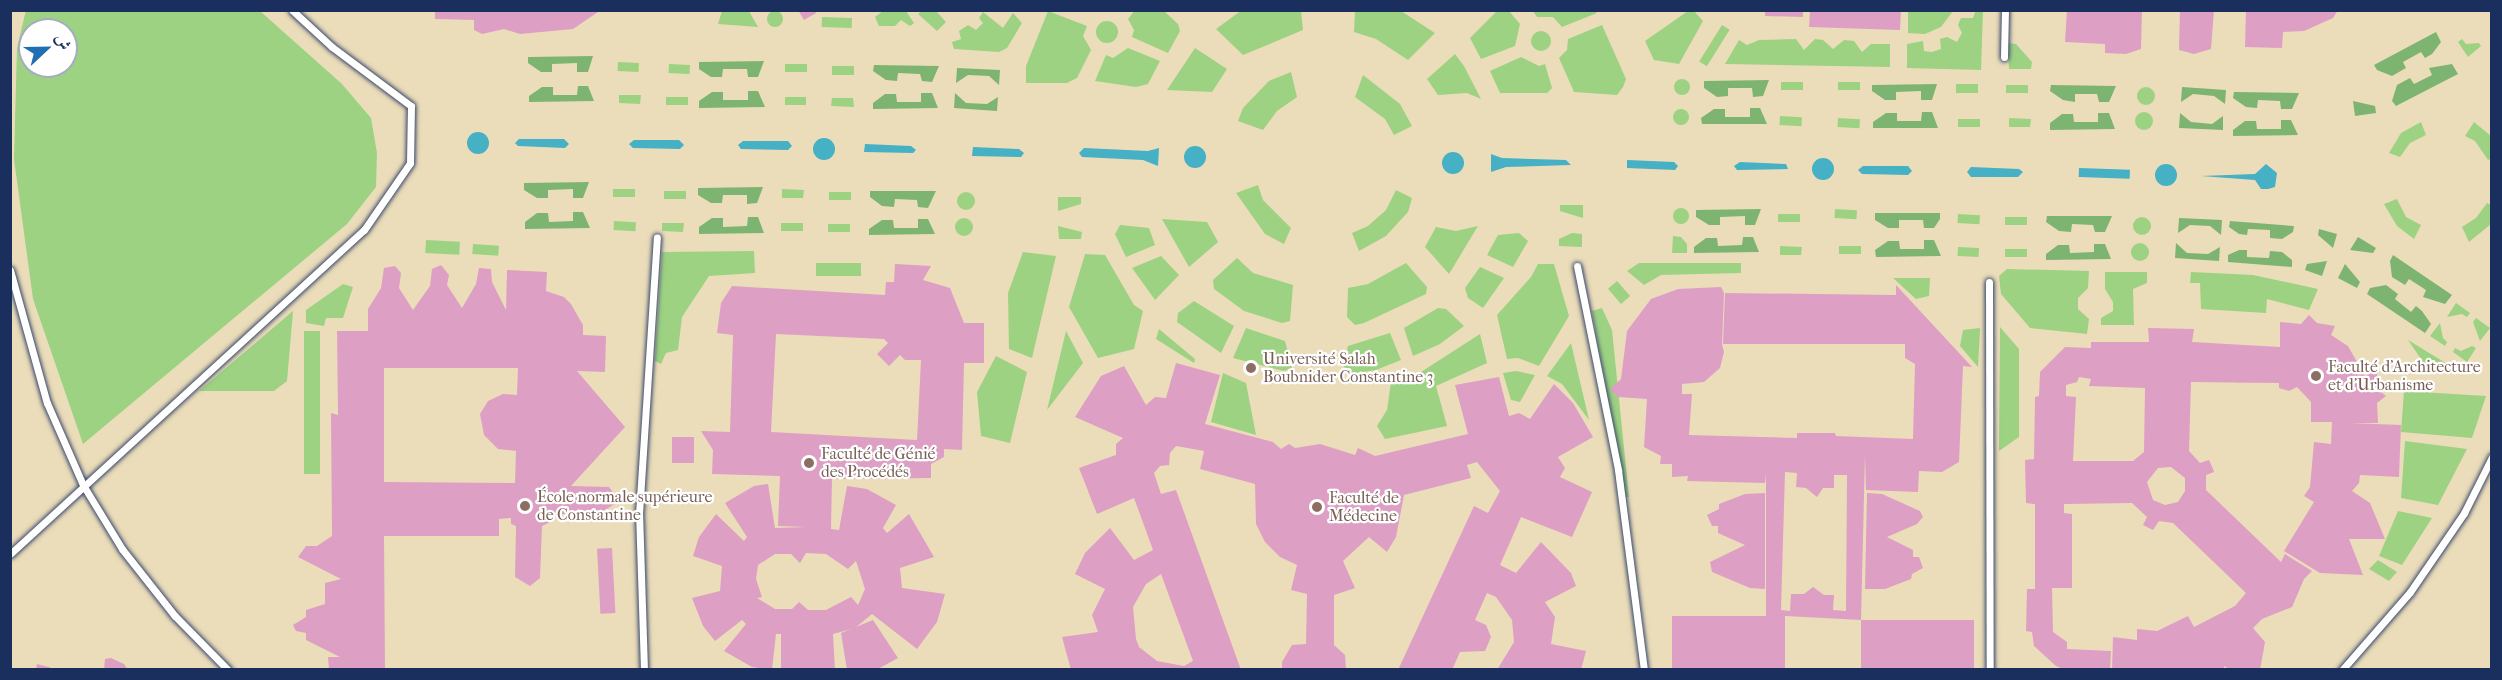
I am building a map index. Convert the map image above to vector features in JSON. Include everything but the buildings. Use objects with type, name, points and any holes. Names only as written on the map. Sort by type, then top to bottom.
[{"type":"lane","points":[[10,554],[364,230],[410,163],[411,106],[332,47],[292,10]]},
{"type":"lane","points":[[2004,57],[2005,10]]},
{"type":"lane","points":[[644,669],[639,514],[657,238]]},
{"type":"lane","points":[[1577,266],[1618,470],[1644,669]]},
{"type":"lane","points":[[10,270],[47,403],[83,485],[122,549],[169,608],[228,669]]},
{"type":"lane","points":[[1989,282],[1990,669]]},
{"type":"lane","points":[[2342,669],[2410,592],[2464,513],[2492,457]]},
{"type":"green space","points":[[26,10],[260,11],[342,84],[371,118],[377,153],[376,187],[347,224],[83,444],[33,299],[14,159],[18,44],[18,78],[78,78],[78,18],[24,18]]},
{"type":"green space","points":[[923,10],[936,11],[946,22],[937,31],[918,14]]},
{"type":"green space","points":[[1135,10],[1164,11],[1178,24],[1180,31],[1168,53],[1132,37],[1134,30],[1128,19]]},
{"type":"green space","points":[[1242,10],[1301,11],[1303,30],[1243,55],[1216,29]]},
{"type":"green space","points":[[1908,10],[1953,11],[1941,27],[1925,34],[1908,33]]},
{"type":"green space","points":[[1976,10],[1983,11],[1981,70],[1907,68],[1907,44],[1923,41],[1924,51],[1932,52],[1941,49],[1940,39],[1947,37],[1957,42],[1962,33],[1958,25],[1961,18],[1973,18]]},
{"type":"green space","points":[[722,11],[749,11],[758,27],[718,24]]},
{"type":"green space","points":[[775,11],[781,13],[783,19],[781,25],[775,27],[769,25],[767,19],[769,13]]},
{"type":"green space","points":[[883,11],[906,11],[914,23],[910,26],[901,20],[895,26],[879,26],[875,17]]},
{"type":"green space","points":[[1048,11],[1087,26],[1083,36],[1091,50],[1077,78],[1067,83],[1026,83],[1026,66]]},
{"type":"green space","points":[[1355,11],[1401,11],[1435,33],[1408,60],[1376,39],[1354,32]]},
{"type":"green space","points":[[1497,11],[1509,11],[1520,24],[1515,46],[1481,59],[1470,38]]},
{"type":"green space","points":[[1533,11],[1595,11],[1597,13],[1562,27],[1553,17],[1537,17]]},
{"type":"green space","points":[[1688,11],[1694,11],[1703,21],[1679,64],[1654,60],[1645,41]]},
{"type":"green space","points":[[983,12],[1003,28],[1013,13],[1022,23],[1007,48],[999,52],[954,49],[952,42],[961,39],[959,31],[968,25],[976,30],[983,23],[979,18]]},
{"type":"green space","points":[[822,17],[852,18],[852,28],[822,27]]},
{"type":"green space","points":[[1107,21],[1115,24],[1118,32],[1115,40],[1107,43],[1099,40],[1096,32],[1099,24]]},
{"type":"green space","points":[[1602,25],[1626,79],[1623,87],[1617,95],[1574,92],[1559,58],[1567,50],[1568,39]]},
{"type":"green space","points":[[1722,25],[1730,30],[1707,66],[1699,61]]},
{"type":"green space","points":[[1537,31],[1545,31],[1551,37],[1551,45],[1545,51],[1537,51],[1531,45],[1531,37]]},
{"type":"green space","points":[[2436,32],[2441,42],[2432,54],[2425,58],[2421,52],[2403,62],[2406,68],[2392,76],[2377,70],[2374,65]]},
{"type":"green space","points":[[1796,39],[1804,50],[1815,39],[1823,40],[1833,49],[1844,40],[1854,41],[1862,52],[1871,44],[1890,44],[1890,67],[1725,64],[1739,40],[1747,45],[1759,40]]},
{"type":"green space","points":[[2462,39],[2466,44],[2479,43],[2481,46],[2468,57],[2458,42]]},
{"type":"green space","points":[[2008,43],[2016,44],[2032,62],[2031,69],[2009,69]]},
{"type":"green space","points":[[1128,48],[1160,61],[1148,84],[1136,87],[1095,81],[1106,55],[1113,58]]},
{"type":"green space","points":[[1195,48],[1227,69],[1212,92],[1167,90]]},
{"type":"green space","points":[[1455,54],[1481,99],[1467,93],[1438,95],[1427,79]]},
{"type":"green space","points":[[593,56],[588,72],[577,72],[577,63],[552,64],[552,72],[541,72],[528,63],[528,57]]},
{"type":"green space","points":[[1521,57],[1539,66],[1545,64],[1552,88],[1547,93],[1500,93],[1490,71]]},
{"type":"green space","points":[[764,61],[758,77],[748,77],[747,69],[723,69],[722,77],[711,77],[699,69],[699,62]]},
{"type":"green space","points":[[618,62],[639,63],[639,72],[618,71]]},
{"type":"green space","points":[[669,64],[690,65],[690,74],[669,73]]},
{"type":"green space","points":[[785,64],[807,64],[807,72],[785,72]]},
{"type":"green space","points":[[2452,64],[2458,74],[2396,106],[2392,101],[2397,85],[2410,78],[2414,84],[2432,75],[2429,68]]},
{"type":"green space","points":[[874,65],[939,66],[932,82],[922,81],[920,74],[898,73],[897,81],[886,80],[873,71]]},
{"type":"green space","points":[[832,66],[854,66],[854,75],[832,75]]},
{"type":"green space","points":[[957,68],[1000,70],[999,85],[989,76],[968,75],[956,83]]},
{"type":"green space","points":[[1291,72],[1297,97],[1277,111],[1263,130],[1238,121],[1243,108],[1269,81]]},
{"type":"green space","points":[[1363,75],[1400,104],[1412,126],[1394,135],[1385,119],[1355,97]]},
{"type":"green space","points":[[1679,79],[1685,79],[1690,87],[1688,93],[1679,95],[1674,90],[1674,84]]},
{"type":"green space","points":[[1769,80],[1763,96],[1753,97],[1752,88],[1728,88],[1728,96],[1717,97],[1704,88],[1704,81]]},
{"type":"green space","points":[[1781,82],[1803,82],[1803,90],[1781,90]]},
{"type":"green space","points":[[1838,82],[1860,82],[1860,90],[1838,90]]},
{"type":"green space","points":[[1937,84],[1932,100],[1921,100],[1921,91],[1896,92],[1896,100],[1885,100],[1872,91],[1872,85]]},
{"type":"green space","points":[[1956,84],[1978,84],[1978,93],[1956,93]]},
{"type":"green space","points":[[2006,85],[2028,85],[2028,93],[2006,93]]},
{"type":"green space","points":[[2051,85],[2116,86],[2109,102],[2099,102],[2097,94],[2075,94],[2075,102],[2063,100],[2050,91]]},
{"type":"green space","points":[[578,86],[588,86],[594,101],[529,102],[529,96],[542,87],[553,87],[553,95],[577,95]]},
{"type":"green space","points":[[2142,87],[2150,87],[2155,92],[2153,103],[2142,105],[2137,100],[2137,92]]},
{"type":"green space","points":[[2182,87],[2226,90],[2225,104],[2214,96],[2193,94],[2181,102]]},
{"type":"green space","points":[[748,91],[758,91],[765,107],[699,108],[699,101],[712,92],[723,92],[723,100],[748,100]]},
{"type":"green space","points":[[2234,92],[2299,93],[2292,109],[2281,109],[2280,101],[2258,100],[2257,108],[2246,107],[2233,98]]},
{"type":"green space","points":[[921,93],[932,93],[938,108],[873,109],[873,103],[885,94],[896,94],[897,102],[921,102]]},
{"type":"green space","points":[[955,93],[966,103],[987,104],[998,97],[997,111],[954,108]]},
{"type":"green space","points":[[619,95],[641,95],[640,104],[619,103]]},
{"type":"green space","points":[[666,97],[688,97],[688,105],[666,105]]},
{"type":"green space","points":[[785,97],[806,97],[806,105],[785,105]]},
{"type":"green space","points":[[832,98],[853,98],[854,107],[831,106]]},
{"type":"green space","points":[[2353,101],[2375,106],[2376,113],[2355,116]]},
{"type":"green space","points":[[1750,108],[1760,108],[1767,124],[1702,124],[1701,118],[1714,109],[1725,109],[1725,117],[1750,117]]},
{"type":"green space","points":[[1678,109],[1684,109],[1689,117],[1687,123],[1678,125],[1673,120],[1673,114]]},
{"type":"green space","points":[[1922,112],[1932,112],[1938,128],[1873,128],[1873,122],[1886,113],[1897,113],[1897,121],[1921,121]]},
{"type":"green space","points":[[2144,112],[2152,117],[2153,121],[2148,129],[2144,130],[2136,125],[2135,121],[2140,113]]},
{"type":"green space","points":[[2098,113],[2109,113],[2115,129],[2050,130],[2050,123],[2062,114],[2073,114],[2074,122],[2098,122]]},
{"type":"green space","points":[[2180,113],[2191,122],[2212,124],[2223,116],[2223,130],[2179,128]]},
{"type":"green space","points":[[1780,116],[1802,117],[1801,126],[1780,125]]},
{"type":"green space","points":[[1838,118],[1860,119],[1859,128],[1838,127]]},
{"type":"green space","points":[[2009,118],[2031,119],[2030,127],[2009,127]]},
{"type":"green space","points":[[1958,119],[1980,119],[1980,127],[1958,127]]},
{"type":"green space","points":[[2281,120],[2291,120],[2298,135],[2233,136],[2233,130],[2245,121],[2256,121],[2257,129],[2281,129]]},
{"type":"green space","points":[[2421,122],[2426,135],[2410,143],[2400,157],[2389,153],[2401,133]]},
{"type":"green space","points":[[2474,122],[2491,136],[2491,159],[2488,160],[2475,141],[2465,136]]},
{"type":"green space","points":[[589,182],[583,198],[573,198],[573,189],[548,190],[548,198],[537,198],[524,190],[524,183]]},
{"type":"green space","points":[[1258,185],[1263,200],[1291,228],[1284,244],[1265,234],[1236,193]]},
{"type":"green space","points":[[763,187],[757,203],[747,204],[747,195],[723,195],[722,203],[711,203],[698,195],[698,188]]},
{"type":"green space","points":[[613,189],[635,189],[635,197],[613,197]]},
{"type":"green space","points":[[782,189],[804,190],[803,198],[782,198]]},
{"type":"green space","points":[[1396,190],[1412,198],[1408,212],[1386,236],[1359,251],[1352,233],[1368,226],[1386,210]]},
{"type":"green space","points":[[664,191],[686,191],[686,199],[664,199]]},
{"type":"green space","points":[[870,191],[936,191],[928,208],[918,207],[917,200],[895,199],[894,207],[882,206],[870,197]]},
{"type":"green space","points":[[829,192],[851,192],[851,200],[829,200]]},
{"type":"green space","points":[[966,192],[974,197],[975,201],[970,209],[966,210],[958,205],[957,201],[962,193]]},
{"type":"green space","points":[[1058,197],[1081,197],[1081,204],[1058,211]]},
{"type":"green space","points":[[2397,199],[2406,217],[2421,225],[2414,239],[2397,226],[2384,204]]},
{"type":"green space","points":[[2487,203],[2491,205],[2491,224],[2469,242],[2462,227],[2476,218]]},
{"type":"green space","points":[[1560,205],[1583,205],[1583,218],[1560,211]]},
{"type":"green space","points":[[1678,208],[1684,208],[1689,216],[1687,222],[1678,224],[1673,219],[1673,213]]},
{"type":"green space","points":[[1761,209],[1755,225],[1745,225],[1745,216],[1720,217],[1720,225],[1709,225],[1696,217],[1696,210]]},
{"type":"green space","points":[[1835,209],[1857,210],[1856,219],[1835,218]]},
{"type":"green space","points":[[573,212],[583,212],[590,228],[525,229],[525,222],[537,213],[548,213],[549,222],[573,221]]},
{"type":"green space","points":[[1875,213],[1940,213],[1940,219],[1934,228],[1924,228],[1923,220],[1899,220],[1899,228],[1888,228],[1875,220]]},
{"type":"green space","points":[[1778,214],[1800,214],[1800,222],[1778,222]]},
{"type":"green space","points":[[1958,214],[1980,215],[1979,224],[1958,223]]},
{"type":"green space","points":[[2047,216],[2112,216],[2105,232],[2095,232],[2093,225],[2072,224],[2071,232],[2059,231],[2046,222]]},
{"type":"green space","points":[[748,217],[758,217],[764,233],[699,234],[699,227],[712,218],[723,218],[723,227],[747,226]]},
{"type":"green space","points":[[2005,217],[2027,217],[2027,225],[2005,225]]},
{"type":"green space","points":[[2142,217],[2150,222],[2151,226],[2146,234],[2142,235],[2134,230],[2133,226],[2138,218]]},
{"type":"green space","points":[[960,218],[968,218],[973,223],[971,234],[960,236],[955,231],[955,223]]},
{"type":"green space","points":[[2179,218],[2222,220],[2221,235],[2210,226],[2190,225],[2178,233]]},
{"type":"green space","points":[[918,219],[928,219],[935,234],[869,235],[869,229],[882,220],[893,220],[894,228],[918,228]]},
{"type":"green space","points":[[1162,219],[1207,222],[1218,242],[1189,267]]},
{"type":"green space","points":[[614,221],[636,222],[635,231],[614,230]]},
{"type":"green space","points":[[2230,221],[2294,226],[2293,232],[2282,239],[2270,238],[2270,230],[2248,229],[2247,235],[2239,234],[2229,227]]},
{"type":"green space","points":[[662,223],[684,223],[683,232],[662,231]]},
{"type":"green space","points":[[781,223],[803,223],[803,231],[781,231]]},
{"type":"green space","points":[[828,224],[850,224],[850,232],[828,232]]},
{"type":"green space","points":[[1120,225],[1149,228],[1155,245],[1126,257],[1115,234]]},
{"type":"green space","points":[[1058,226],[1082,232],[1081,239],[1059,239]]},
{"type":"green space","points":[[1478,226],[1449,274],[1425,247],[1436,227],[1456,231]]},
{"type":"green space","points":[[2319,229],[2337,234],[2333,248],[2318,235]]},
{"type":"green space","points":[[1519,233],[1528,241],[1513,267],[1487,255],[1498,235]]},
{"type":"green space","points":[[1572,233],[1582,234],[1582,247],[1559,246],[1559,239]]},
{"type":"green space","points":[[1673,236],[1681,237],[1687,244],[1687,253],[1672,253]]},
{"type":"green space","points":[[1743,237],[1753,237],[1759,252],[1694,253],[1694,247],[1706,238],[1717,238],[1718,246],[1742,245]]},
{"type":"green space","points":[[2358,237],[2376,248],[2373,253],[2350,250]]},
{"type":"green space","points":[[426,240],[460,242],[459,255],[425,253]]},
{"type":"green space","points":[[1924,240],[1934,240],[1941,256],[1876,257],[1875,250],[1888,241],[1899,241],[1900,249],[1924,249]]},
{"type":"green space","points":[[2136,243],[2144,243],[2149,248],[2147,259],[2136,261],[2131,256],[2131,248]]},
{"type":"green space","points":[[2176,243],[2187,253],[2208,254],[2220,247],[2219,261],[2175,258]]},
{"type":"green space","points":[[473,244],[499,246],[498,256],[472,254]]},
{"type":"green space","points":[[2094,244],[2105,244],[2111,259],[2046,260],[2046,254],[2058,245],[2069,245],[2070,253],[2094,252]]},
{"type":"green space","points":[[1780,246],[1802,247],[1801,255],[1780,255]]},
{"type":"green space","points":[[1839,246],[1861,246],[1861,254],[1839,254]]},
{"type":"green space","points":[[1958,247],[1979,248],[1979,257],[1958,256]]},
{"type":"green space","points":[[2005,249],[2027,249],[2027,257],[2005,257]]},
{"type":"green space","points":[[2239,250],[2247,250],[2247,257],[2269,258],[2270,251],[2282,252],[2292,260],[2292,267],[2228,262],[2228,255]]},
{"type":"green space","points":[[754,251],[755,273],[709,276],[682,317],[678,350],[666,353],[661,364],[655,361],[662,252]]},
{"type":"green space","points":[[1023,252],[1056,256],[1032,358],[1009,349],[1008,293]]},
{"type":"green space","points":[[1085,254],[1105,255],[1134,305],[1143,311],[1134,349],[1098,358],[1069,307]]},
{"type":"green space","points":[[2393,255],[2452,295],[2445,304],[2423,297],[2426,290],[2409,279],[2405,285],[2392,277],[2390,261]]},
{"type":"green space","points":[[1161,256],[1179,275],[1155,300],[1132,268]]},
{"type":"green space","points":[[1237,258],[1253,273],[1293,285],[1290,321],[1282,323],[1244,311],[1214,289],[1213,280]]},
{"type":"green space","points":[[2327,261],[2322,276],[2305,270],[2307,264]]},
{"type":"green space","points":[[816,263],[861,263],[861,276],[816,276]]},
{"type":"green space","points":[[1406,263],[1427,287],[1426,294],[1355,325],[1347,317],[1348,288],[1368,284]]},
{"type":"green space","points":[[1639,263],[1741,263],[1741,273],[1661,275],[1644,285],[1627,271]]},
{"type":"green space","points":[[1538,264],[1554,264],[1569,316],[1539,366],[1518,358],[1507,359],[1497,315],[1531,277]]},
{"type":"green space","points":[[2345,264],[2360,282],[2357,288],[2338,278]]},
{"type":"green space","points":[[1480,267],[1504,278],[1483,308],[1468,298],[1465,288]]},
{"type":"green space","points":[[2007,269],[2089,271],[2088,288],[2078,298],[2078,309],[2089,319],[2087,334],[2030,328],[2001,294],[1999,276]]},
{"type":"green space","points":[[2105,272],[2147,272],[2147,283],[2133,289],[2134,325],[2101,325],[2101,318],[2113,311],[2113,302],[2105,289]]},
{"type":"green space","points":[[2191,272],[2253,275],[2318,289],[2309,310],[2267,299],[2266,313],[2201,309],[2200,283],[2190,283]]},
{"type":"green space","points":[[1893,278],[1930,278],[1929,296],[1916,299]]},
{"type":"green space","points":[[1617,281],[1630,296],[1621,304],[1608,289]]},
{"type":"green space","points":[[343,284],[353,287],[343,318],[326,318],[324,326],[306,323],[306,310]]},
{"type":"green space","points":[[2386,285],[2398,294],[2395,299],[2411,312],[2416,306],[2422,311],[2431,324],[2425,333],[2367,294],[2370,288]]},
{"type":"green space","points":[[1194,301],[1234,326],[1221,353],[1177,322],[1178,313]]},
{"type":"green space","points":[[2456,303],[2470,313],[2467,317],[2462,314],[2447,317]]},
{"type":"green space","points":[[1438,308],[1446,309],[1464,326],[1440,344],[1413,356],[1404,328]]},
{"type":"green space","points":[[1602,308],[1612,330],[1629,497],[1625,497],[1592,311]]},
{"type":"green space","points":[[293,311],[287,381],[274,391],[199,391]]},
{"type":"green space","points":[[2476,318],[2490,328],[2480,341],[2473,322]]},
{"type":"green space","points":[[2440,323],[2443,338],[2447,342],[2445,346],[2430,336]]},
{"type":"green space","points":[[2000,327],[2019,349],[2019,437],[1999,451]]},
{"type":"green space","points":[[1246,328],[1285,341],[1292,368],[1284,371],[1233,358]]},
{"type":"green space","points":[[1980,328],[1978,367],[1960,346],[1963,330]]},
{"type":"green space","points":[[1159,329],[1195,359],[1194,363],[1156,339]]},
{"type":"green space","points":[[304,331],[320,331],[320,474],[304,474]]},
{"type":"green space","points":[[1066,331],[1083,363],[1047,410]]},
{"type":"green space","points":[[1390,333],[1401,360],[1376,370],[1350,374],[1343,366],[1348,346]]},
{"type":"green space","points":[[1480,334],[1487,363],[1436,386],[1447,426],[1385,439],[1377,426],[1387,410],[1391,382],[1421,372]]},
{"type":"green space","points":[[2408,340],[2462,373],[2411,367],[2421,359]]},
{"type":"green space","points":[[1571,343],[1589,420],[1562,384],[1547,376]]},
{"type":"green space","points":[[2472,346],[2476,348],[2467,362],[2453,352],[2455,348],[2461,351]]},
{"type":"green space","points":[[996,356],[1027,372],[1010,443],[981,436],[977,392]]},
{"type":"green space","points":[[1516,371],[1535,375],[1520,402],[1511,400],[1503,373]]},
{"type":"green space","points":[[1223,373],[1246,383],[1256,435],[1211,422]]},
{"type":"green space","points":[[2404,391],[2486,396],[2472,438],[2401,432]]},
{"type":"green space","points":[[2405,441],[2467,449],[2438,505],[2401,498]]},
{"type":"green space","points":[[2398,511],[2432,518],[2402,565],[2379,556]]},
{"type":"green space","points":[[2378,560],[2397,572],[2389,581],[2369,569]]},
{"type":"water","points":[[474,132],[482,132],[489,139],[489,147],[482,154],[474,154],[467,147],[467,139]]},
{"type":"water","points":[[820,138],[828,138],[835,145],[835,153],[828,160],[820,160],[813,153],[813,145]]},
{"type":"water","points":[[519,139],[564,139],[569,144],[565,148],[518,146],[515,143]]},
{"type":"water","points":[[634,140],[679,140],[684,145],[680,149],[633,148],[629,144]]},
{"type":"water","points":[[743,141],[788,141],[792,146],[788,150],[741,149],[738,145]]},
{"type":"water","points":[[865,144],[911,146],[916,150],[913,153],[864,152]]},
{"type":"water","points":[[1195,146],[1203,149],[1206,157],[1203,165],[1195,168],[1187,165],[1184,157],[1187,149]]},
{"type":"water","points":[[973,147],[1019,149],[1024,153],[1021,157],[972,156]]},
{"type":"water","points":[[1084,148],[1148,151],[1159,148],[1158,166],[1143,160],[1082,157],[1079,153]]},
{"type":"water","points":[[1453,152],[1461,155],[1464,163],[1461,171],[1453,174],[1445,171],[1442,163],[1445,155]]},
{"type":"water","points":[[1491,154],[1502,158],[1566,160],[1571,165],[1506,167],[1491,172]]},
{"type":"water","points":[[1819,158],[1827,158],[1834,165],[1834,173],[1827,180],[1819,180],[1812,173],[1812,165]]},
{"type":"water","points":[[1627,160],[1674,162],[1678,166],[1675,170],[1627,168]]},
{"type":"water","points":[[1740,162],[1786,164],[1788,169],[1737,170],[1734,166]]},
{"type":"water","points":[[2166,164],[2174,167],[2177,175],[2174,183],[2166,186],[2158,183],[2155,175],[2158,167]]},
{"type":"water","points":[[2266,164],[2277,173],[2275,187],[2268,189],[2261,189],[2255,180],[2201,176],[2255,174]]},
{"type":"water","points":[[1863,166],[1908,166],[1912,171],[1908,175],[1862,174],[1858,170]]},
{"type":"water","points":[[1971,167],[2019,169],[2023,172],[2018,177],[1971,177],[1967,172]]},
{"type":"water","points":[[2079,168],[2130,170],[2130,179],[2079,177]]},
{"type":"place","name":"Université Salah Boubnider Constantine 3","points":[[1251,368]]},
{"type":"place","name":"Faculté d'Architecture et d'Urbanisme","points":[[2316,376]]},
{"type":"place","name":"Faculté de Génié des Procédés","points":[[809,463]]},
{"type":"place","name":"École normale supérieure de Constantine","points":[[525,506]]},
{"type":"place","name":"Faculté de Médecine","points":[[1317,507]]}]
